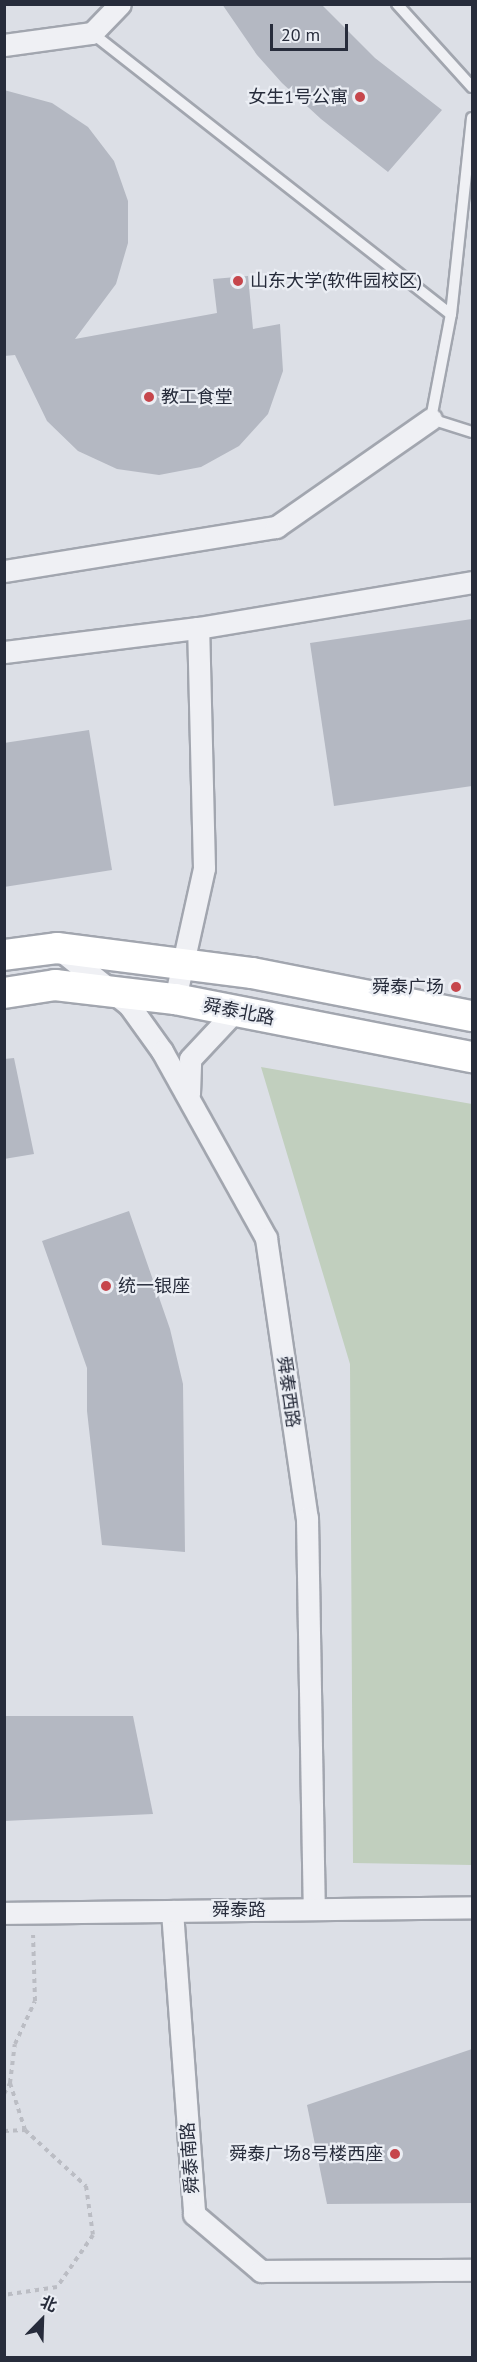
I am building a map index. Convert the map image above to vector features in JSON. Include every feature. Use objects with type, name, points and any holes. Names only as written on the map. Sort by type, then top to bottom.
[{"type":"main road","points":[[4,956],[57,948],[182,964],[252,973],[472,1016]]},
{"type":"main road","name":"舜泰北路","points":[[4,993],[55,985],[175,999],[472,1057]]},
{"type":"street","points":[[4,45],[92,33],[120,4]]},
{"type":"street","points":[[4,571],[276,527],[431,419]]},
{"type":"street","points":[[4,652],[198,628],[472,582]]},
{"type":"street","points":[[175,999],[204,868],[198,628]]},
{"type":"street","name":"舜泰西路","points":[[57,948],[129,1005],[189,1094],[266,1238],[307,1518],[314,1910]]},
{"type":"street","points":[[189,1094],[190,1059],[233,1013],[242,1012]]},
{"type":"street","name":"舜泰路","points":[[4,1913],[472,1907]]},
{"type":"street","name":"舜泰南路","points":[[172,1911],[194,2214],[261,2271],[472,2270]]},
{"type":"lane","points":[[397,4],[472,87]]},
{"type":"lane","points":[[92,33],[451,314]]},
{"type":"lane","points":[[472,118],[451,314],[431,419],[472,432]]},
{"type":"path","points":[[4,2094],[10,2083],[15,2044],[35,2001],[33,1912]]},
{"type":"path","points":[[4,2295],[57,2287],[93,2235],[86,2186],[24,2130],[10,2083]]},
{"type":"path","points":[[4,2131],[24,2130]]},
{"type":"green space","points":[[261,1067],[472,1104],[472,1865],[353,1863],[350,1364]]},
{"type":"building","name":"女生1号公寓","points":[[222,4],[321,4],[375,58],[442,110],[388,172],[321,119],[282,83],[257,55]]},
{"type":"building","points":[[4,90],[52,103],[88,127],[114,161],[128,201],[128,243],[116,284],[75,339],[217,313],[213,279],[248,276],[253,329],[280,324],[283,371],[268,414],[239,446],[201,467],[159,475],[117,469],[78,451],[47,421],[15,355],[4,356]]},
{"type":"building","points":[[472,619],[472,786],[334,806],[310,643]]},
{"type":"building","points":[[89,730],[112,870],[4,887],[4,743]]},
{"type":"building","points":[[14,1058],[34,1154],[4,1159],[4,1059]]},
{"type":"building","points":[[129,1211],[170,1329],[183,1384],[185,1552],[102,1545],[87,1411],[87,1368],[42,1241]]},
{"type":"building","points":[[4,1716],[133,1716],[153,1814],[4,1821]]},
{"type":"building","name":"舜泰广场8号楼西座","points":[[472,2049],[472,2203],[327,2204],[307,2105]]},
{"type":"place","name":"女生1号公寓","points":[[360,97]]},
{"type":"place","name":"山东大学(软件园校区)","points":[[238,281]]},
{"type":"place","name":"教工食堂","points":[[149,397]]},
{"type":"place","name":"舜泰广场","points":[[456,987]]},
{"type":"place","name":"统一银座","points":[[106,1286]]},
{"type":"place","name":"舜泰广场8号楼西座","points":[[395,2154]]}]
